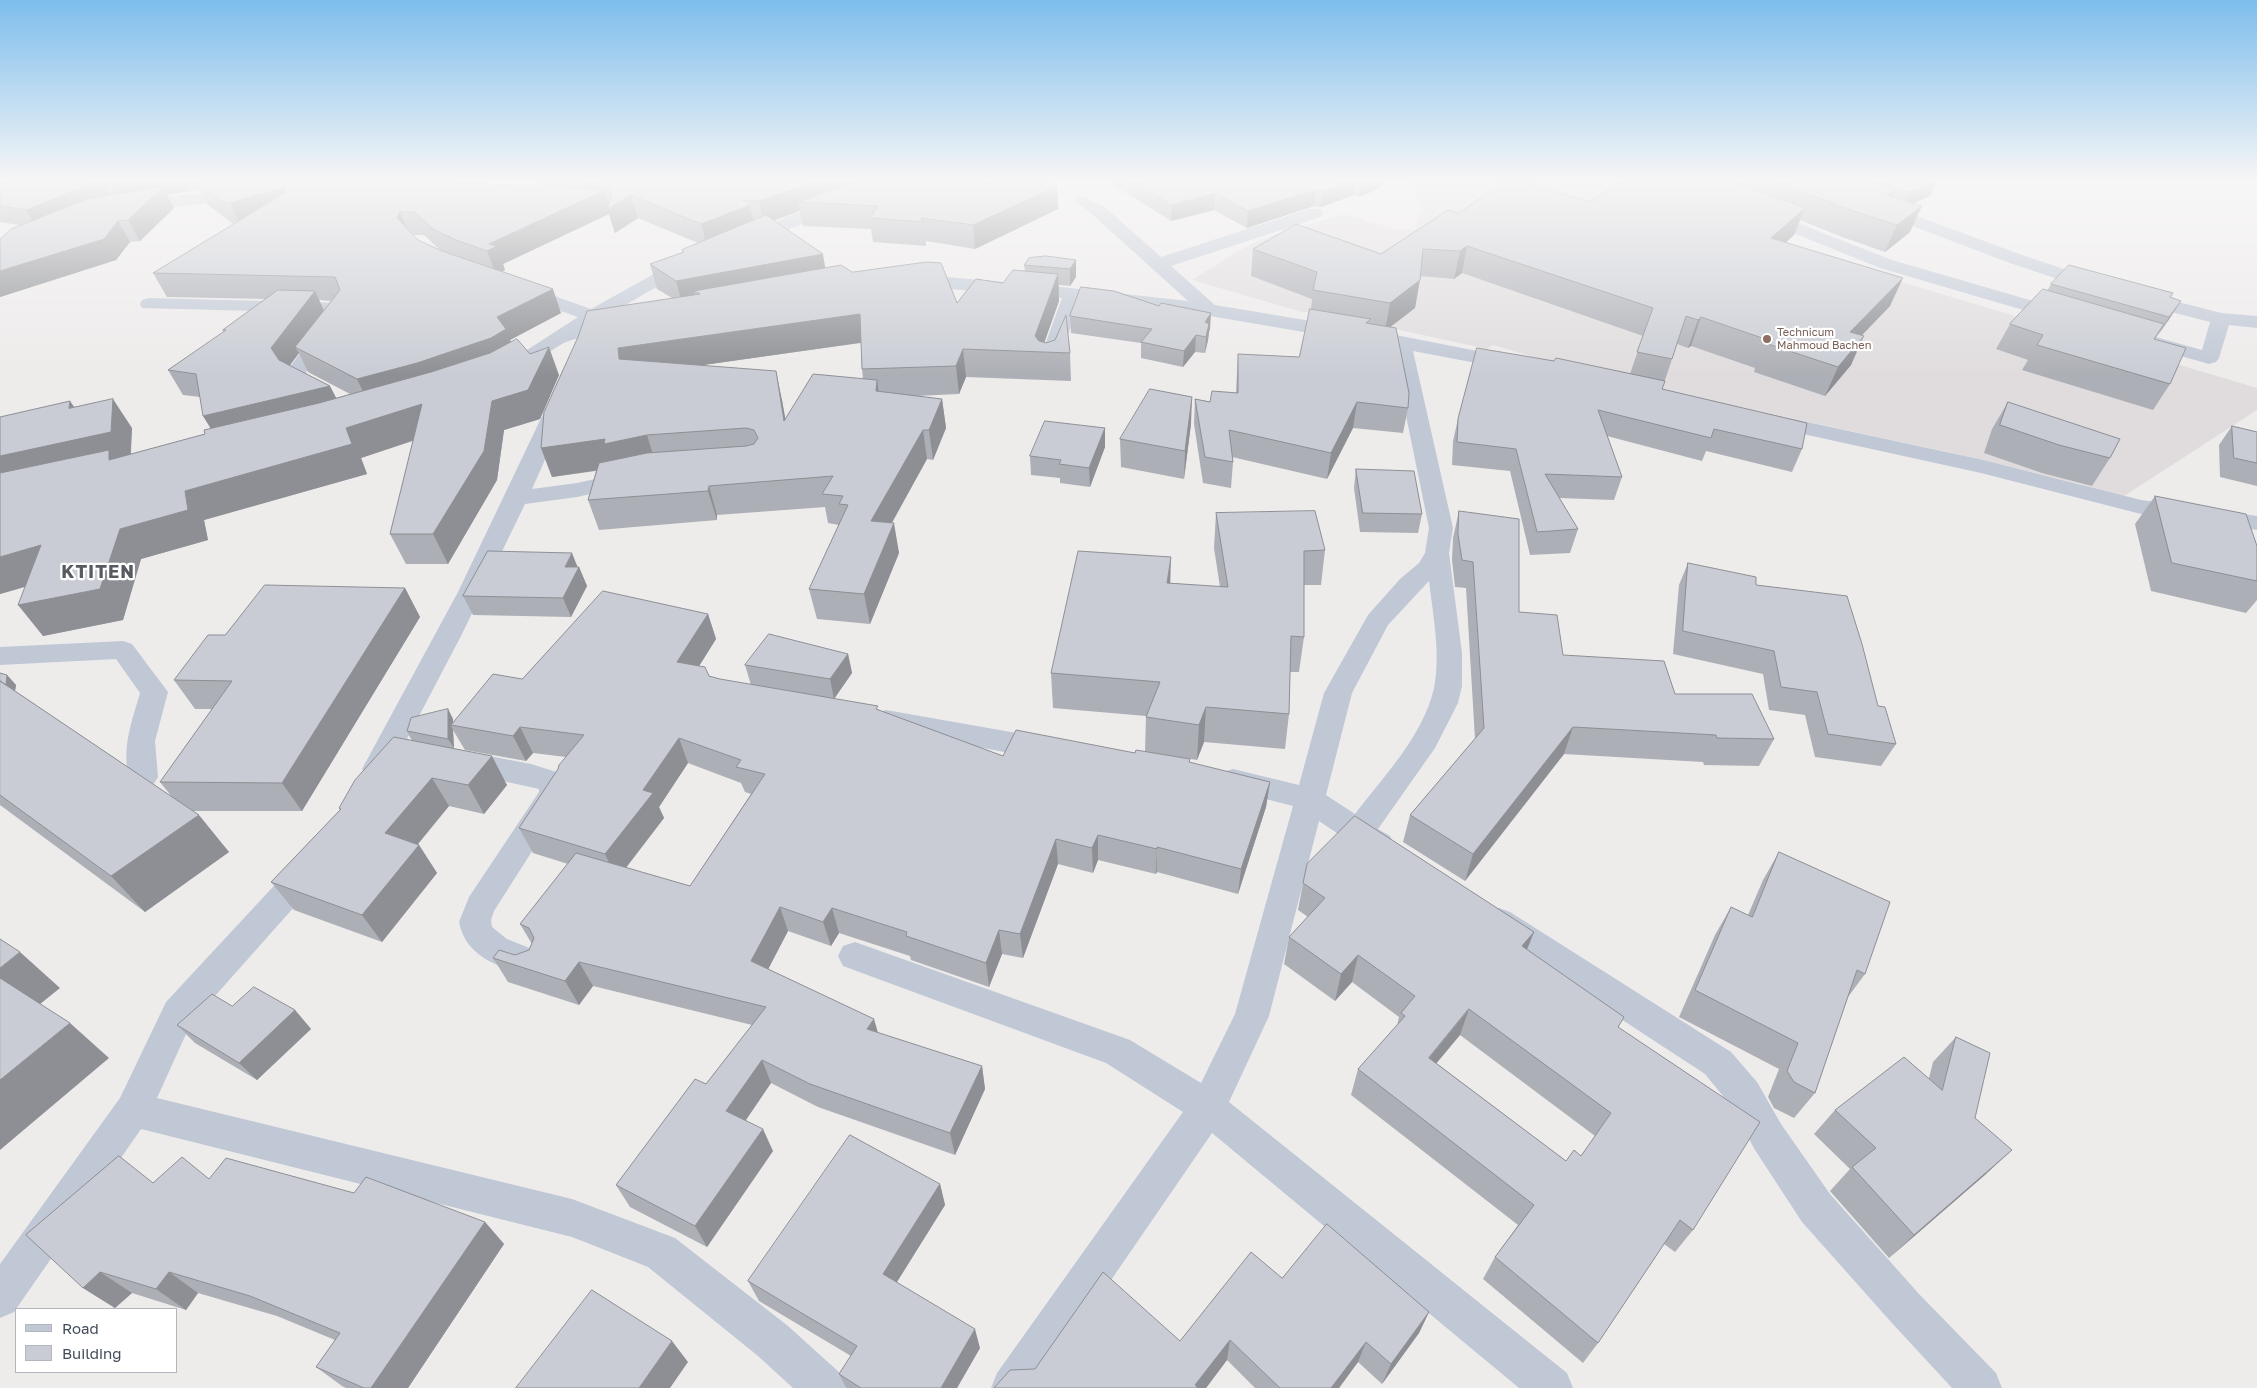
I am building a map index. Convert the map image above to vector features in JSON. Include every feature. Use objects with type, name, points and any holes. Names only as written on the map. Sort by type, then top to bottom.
[{"type":"street","points":[[490,374],[509,368],[558,338],[590,324],[662,276],[734,247]]},
{"type":"street","points":[[1139,247],[1209,310]]},
{"type":"street","points":[[1158,264],[1211,247]]},
{"type":"street","points":[[1844,247],[1886,264],[2085,322]]},
{"type":"street","points":[[1983,247],[2108,289]]},
{"type":"street","points":[[890,280],[916,280],[1073,294],[1209,310],[1401,342],[1534,368]]},
{"type":"street","points":[[503,285],[590,324],[634,324]]},
{"type":"street","points":[[1048,363],[1073,294]]},
{"type":"street","points":[[2127,294],[2221,319],[2257,322]]},
{"type":"street","points":[[149,304],[339,307],[340,313],[296,372],[300,379],[342,401]]},
{"type":"street","points":[[2133,336],[2209,358],[2221,319]]},
{"type":"street","points":[[366,790],[414,753],[518,498],[572,373],[590,324]]},
{"type":"street","points":[[1359,831],[1433,729],[1448,688],[1447,625],[1437,553],[1440,528],[1401,342]]},
{"type":"street","points":[[1749,416],[1983,468],[2141,507],[2257,523]]},
{"type":"street","points":[[518,498],[577,490],[647,475]]},
{"type":"street","points":[[1012,1388],[1208,1107],[1252,1016],[1308,799],[1338,693],[1377,621],[1409,585],[1429,568],[1437,553]]},
{"type":"street","points":[[0,656],[123,650],[154,692],[141,741],[143,777]]},
{"type":"street","points":[[861,715],[1070,753]]},
{"type":"street","points":[[414,753],[531,775],[553,782],[554,793],[480,906],[474,921],[478,935],[490,946],[530,963]]},
{"type":"street","points":[[1205,775],[1243,782],[1308,799],[1400,858]]},
{"type":"street","points":[[0,1298],[133,1110],[178,1013],[324,853]]},
{"type":"street","points":[[1476,907],[1718,1063],[1744,1094],[1768,1138],[1816,1208],[1905,1308],[1981,1388]]},
{"type":"street","points":[[855,956],[1118,1051],[1208,1107],[1552,1388]]},
{"type":"street","points":[[133,1110],[572,1218],[662,1252],[773,1341],[825,1388]]},
{"type":"shaded area","name":"Technicum Mahmoud Bachen","points":[[1246,247],[1787,247],[2257,388],[2257,410],[2121,498],[2080,484],[1943,451],[1536,363],[1530,356],[1493,345],[1487,349],[1317,312],[1302,312],[1192,280]]},
{"type":"building","points":[[0,247],[79,247],[0,271]]},
{"type":"building","points":[[196,247],[433,247],[553,289],[497,317],[506,329],[491,338],[417,363],[357,379],[295,347],[340,290],[335,277],[153,273]]},
{"type":"building","points":[[475,247],[495,247],[487,251]]},
{"type":"building","points":[[690,247],[812,247],[823,254],[676,281],[650,264],[684,252],[682,250]]},
{"type":"building","points":[[1257,247],[1361,247],[1381,254],[1392,247],[1466,247],[1460,251],[1423,249],[1420,280],[1390,303],[1313,290],[1317,272],[1253,249]]},
{"type":"building","points":[[1469,247],[1800,247],[1903,278],[1850,332],[1864,336],[1838,367],[1765,343],[1768,340],[1701,317],[1698,320],[1686,316],[1672,359],[1637,352],[1653,308]]},
{"type":"building","points":[[1046,256],[1076,260],[1070,269],[1024,265],[1029,258]]},
{"type":"building","points":[[927,262],[941,263],[957,303],[976,279],[1003,283],[1013,270],[1058,274],[1035,336],[1039,341],[1046,343],[1055,340],[1066,315],[1070,353],[963,349],[956,366],[862,369],[860,314],[618,348],[619,359],[776,371],[784,421],[813,374],[877,380],[876,391],[942,399],[929,430],[923,430],[871,521],[894,523],[864,594],[809,589],[848,505],[839,504],[843,496],[822,494],[833,476],[709,486],[708,491],[588,500],[599,463],[647,453],[746,446],[754,444],[758,438],[754,430],[746,428],[647,435],[604,444],[605,439],[541,448],[544,412],[578,337],[587,311],[700,294],[694,291],[841,265],[852,272]]},
{"type":"building","points":[[2069,265],[2173,293],[2170,297],[2181,301],[2169,317],[2051,284]]},
{"type":"building","points":[[1081,287],[1114,291],[1159,306],[1161,303],[1211,313],[1205,322],[1209,324],[1206,337],[1196,335],[1184,351],[1141,342],[1152,329],[1070,316]]},
{"type":"building","points":[[2043,289],[2164,324],[2154,339],[2186,348],[2170,384],[2037,345],[2043,335],[2010,324]]},
{"type":"building","points":[[278,290],[315,291],[271,348],[279,360],[330,386],[203,416],[196,374],[168,370],[226,330],[223,330]]},
{"type":"building","points":[[1310,309],[1371,319],[1366,323],[1396,328],[1409,393],[1408,408],[1357,402],[1331,453],[1229,430],[1233,462],[1205,457],[1195,399],[1210,402],[1212,391],[1238,393],[1238,354],[1299,357]]},
{"type":"building","points":[[517,339],[530,354],[549,347],[528,390],[492,401],[484,451],[433,534],[390,534],[422,404],[346,428],[352,444],[185,491],[188,510],[120,529],[100,589],[18,605],[41,545],[0,557],[0,473],[109,450],[109,460],[205,434],[204,430],[319,403],[431,372],[490,353]]},
{"type":"building","points":[[1477,348],[1554,361],[1556,358],[1665,381],[1662,389],[1807,423],[1802,449],[1714,429],[1711,438],[1598,410],[1622,477],[1545,474],[1578,529],[1537,532],[1516,449],[1457,442],[1458,419]]},
{"type":"building","points":[[1150,389],[1192,397],[1185,451],[1120,439]]},
{"type":"building","points":[[113,399],[111,432],[0,456],[0,417],[70,401],[69,408]]},
{"type":"building","points":[[2008,402],[2120,439],[2110,458],[2059,445],[2000,425]]},
{"type":"building","points":[[1045,421],[1105,428],[1089,468],[1059,464],[1061,460],[1030,456]]},
{"type":"building","points":[[2232,426],[2257,432],[2257,463],[2234,458]]},
{"type":"building","points":[[1356,469],[1414,471],[1422,514],[1363,513]]},
{"type":"building","points":[[2155,496],[2246,514],[2257,546],[2257,581],[2172,563]]},
{"type":"building","points":[[1315,511],[1325,550],[1304,551],[1304,637],[1291,636],[1289,714],[1206,707],[1199,725],[1146,717],[1160,682],[1051,673],[1078,551],[1171,557],[1167,583],[1228,587],[1216,513]]},
{"type":"building","points":[[1459,511],[1519,519],[1519,612],[1557,615],[1563,655],[1664,661],[1675,694],[1752,694],[1774,739],[1717,738],[1716,735],[1573,727],[1473,854],[1410,815],[1484,728],[1473,562],[1462,560],[1458,534]]},
{"type":"building","points":[[488,551],[572,553],[565,567],[579,567],[563,598],[463,596]]},
{"type":"building","points":[[1688,563],[1756,577],[1756,585],[1847,596],[1878,706],[1885,707],[1896,744],[1828,734],[1817,692],[1781,687],[1774,651],[1683,631]]},
{"type":"building","points":[[265,585],[405,588],[282,783],[160,782],[232,681],[174,680],[208,635],[225,635]]},
{"type":"building","points":[[603,591],[708,614],[677,662],[705,667],[709,676],[878,706],[876,709],[1003,756],[1016,730],[1135,753],[1136,750],[1190,759],[1189,762],[1270,782],[1241,869],[1157,847],[1157,849],[1098,835],[1092,848],[1056,839],[1020,934],[999,930],[986,963],[906,936],[907,932],[832,908],[823,922],[780,907],[751,961],[874,1019],[867,1029],[982,1066],[950,1133],[810,1084],[762,1060],[726,1111],[763,1129],[695,1226],[616,1185],[695,1079],[706,1084],[766,1007],[579,962],[565,981],[493,958],[499,950],[515,955],[529,950],[534,938],[529,928],[520,924],[576,853],[690,886],[765,774],[736,767],[741,760],[679,738],[643,790],[653,793],[605,854],[519,828],[559,765],[584,735],[520,727],[513,736],[451,725],[493,674],[522,679]]},
{"type":"building","points":[[769,634],[848,654],[830,679],[745,665]]},
{"type":"building","points":[[0,673],[7,675],[6,685],[0,681]]},
{"type":"building","points":[[0,681],[199,815],[111,876],[0,795]]},
{"type":"building","points":[[448,709],[448,739],[407,731],[411,718]]},
{"type":"building","points":[[394,737],[492,756],[468,785],[432,778],[385,833],[419,845],[362,915],[271,882],[341,809],[339,808],[355,780]]},
{"type":"building","points":[[1355,816],[1534,932],[1522,946],[1624,1017],[1618,1027],[1760,1122],[1693,1230],[1680,1220],[1598,1343],[1495,1257],[1534,1205],[1358,1069],[1405,1016],[1401,1013],[1415,996],[1358,955],[1341,974],[1289,937],[1325,898],[1303,883],[1307,864]],"holes":[[[1469,1009],[1611,1113],[1581,1156],[1574,1150],[1566,1161],[1429,1058]]]},
{"type":"building","points":[[1779,852],[1890,902],[1865,974],[1857,970],[1815,1093],[1794,1082],[1787,1071],[1798,1043],[1695,990],[1731,907],[1752,917]]},
{"type":"building","points":[[0,939],[20,952],[0,968]]},
{"type":"building","points":[[0,978],[70,1023],[0,1080]]},
{"type":"building","points":[[254,987],[295,1010],[239,1063],[177,1025],[212,994],[232,1006]]},
{"type":"building","points":[[1956,1037],[1990,1053],[1975,1118],[2012,1150],[1914,1235],[1852,1167],[1876,1148],[1835,1110],[1904,1057],[1942,1090]]},
{"type":"building","points":[[850,1135],[940,1184],[883,1274],[975,1329],[941,1388],[861,1388],[839,1374],[857,1346],[748,1281]]},
{"type":"building","points":[[119,1156],[153,1183],[182,1157],[209,1179],[226,1158],[354,1193],[366,1177],[485,1222],[371,1388],[364,1388],[316,1367],[340,1333],[250,1296],[169,1272],[156,1289],[100,1272],[83,1288],[26,1235]]},
{"type":"building","points":[[1327,1224],[1429,1312],[1391,1364],[1366,1342],[1331,1388],[1280,1388],[1230,1340],[1195,1385],[1198,1388],[994,1388],[1010,1370],[1035,1369],[1103,1272],[1180,1341],[1251,1252],[1282,1278]]},
{"type":"building","points":[[592,1290],[672,1341],[639,1388],[516,1388]]},
{"type":"place","name":"Technicum Mahmoud Bachen","points":[[1767,339]]},
{"type":"district","name":"KTITEN","points":[[98,572]]}]
